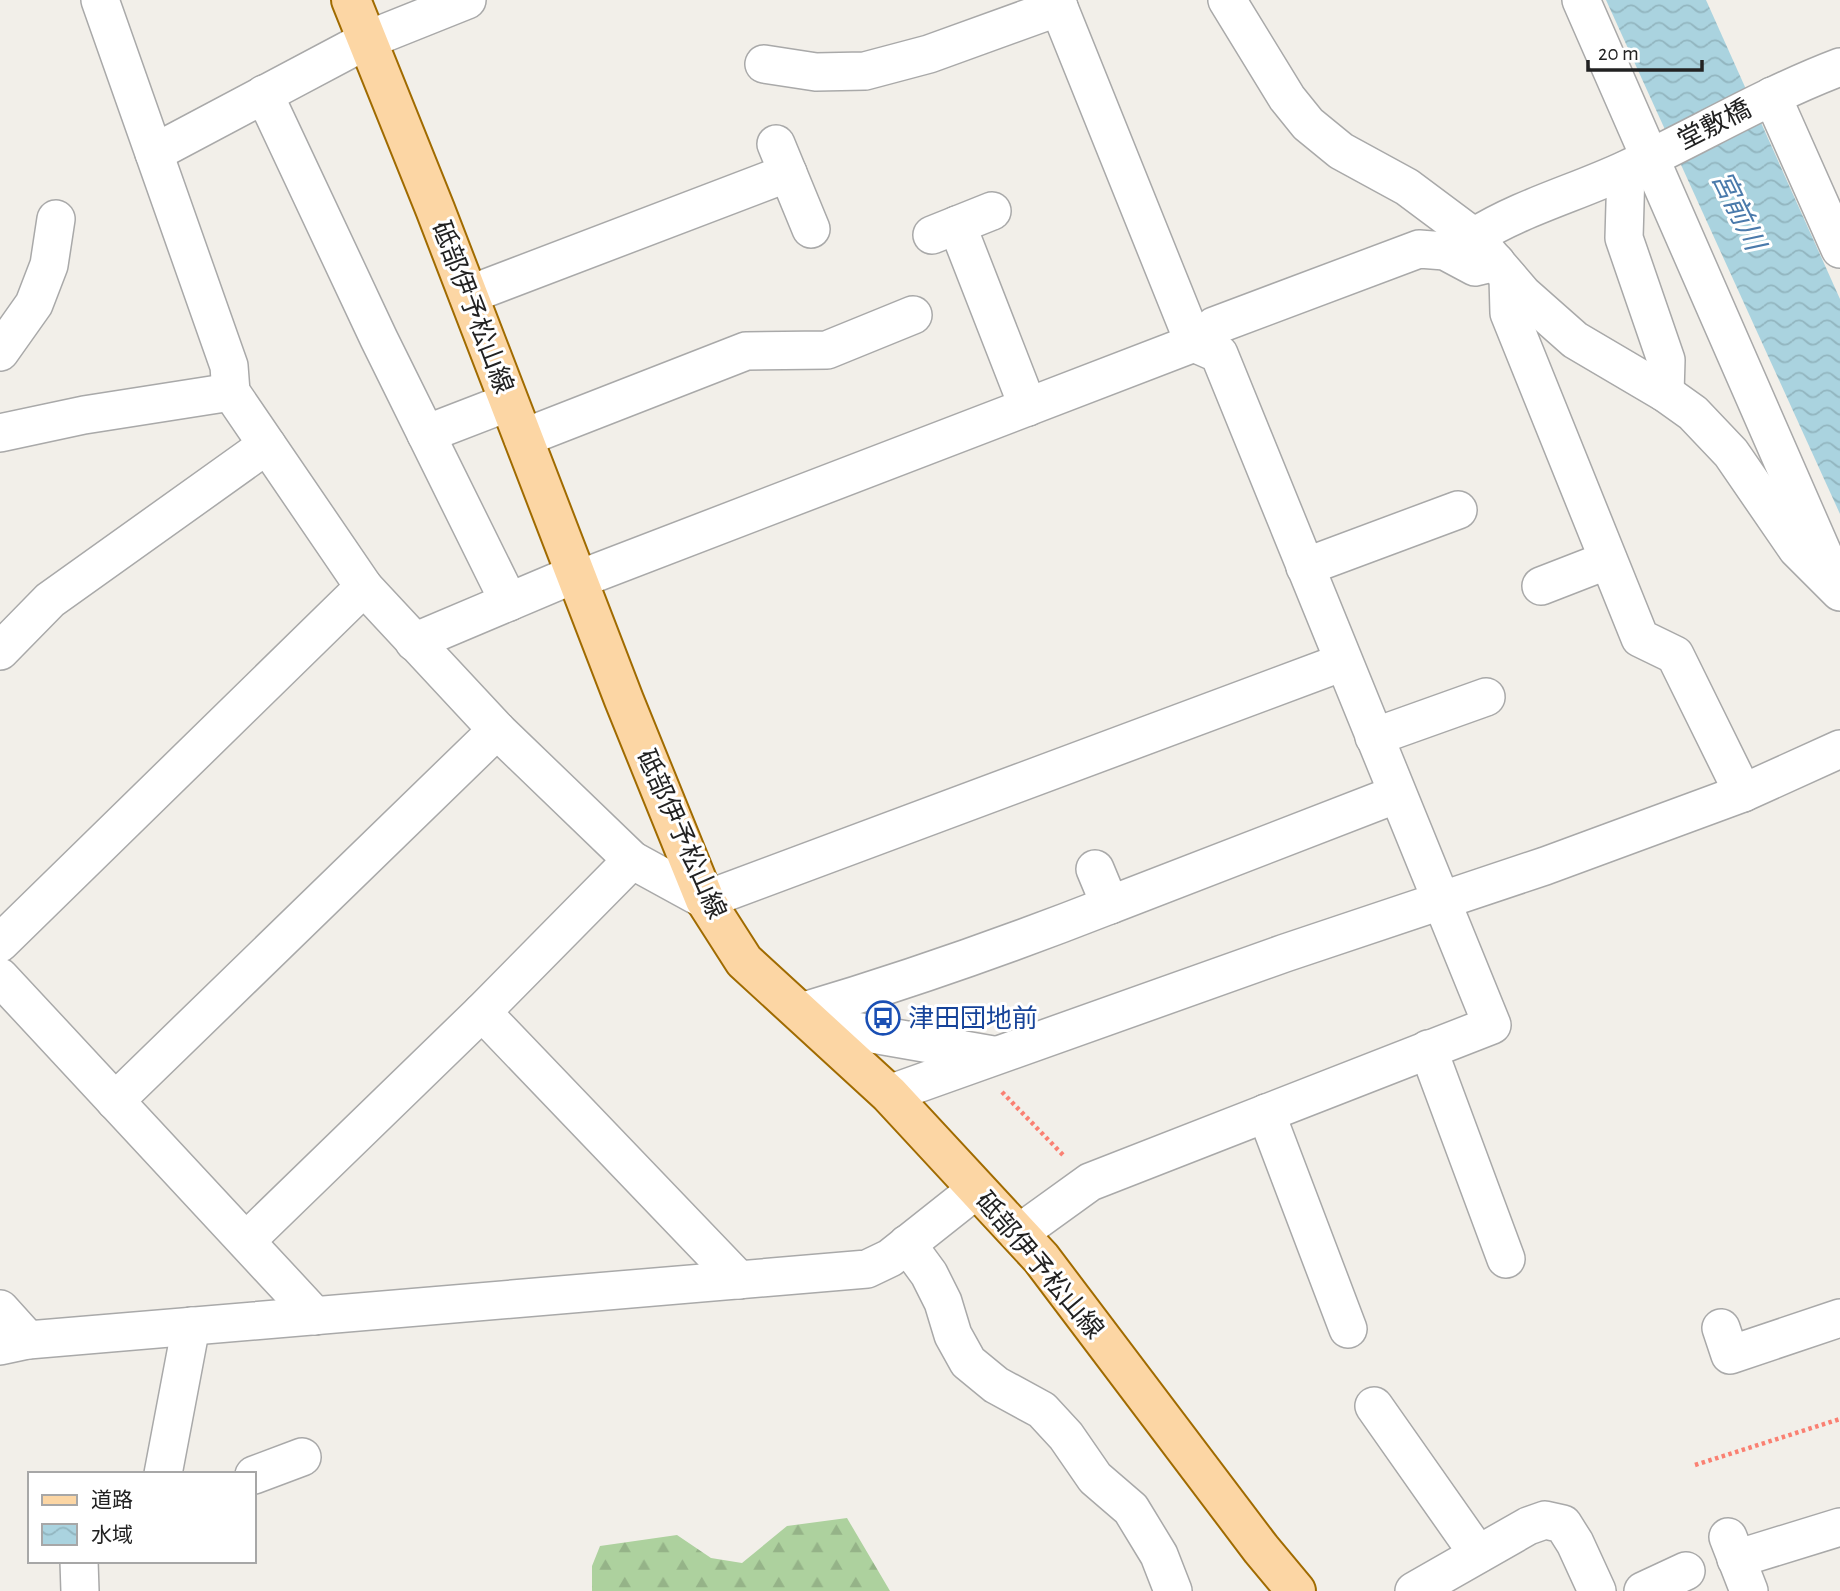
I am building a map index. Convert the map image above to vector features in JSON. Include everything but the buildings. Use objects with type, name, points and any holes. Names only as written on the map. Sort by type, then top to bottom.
[{"type":"main road","name":"砥部伊予松山線","points":[[351,0],[705,900],[744,961],[890,1094],[1041,1258],[1291,1589]]},
{"type":"street","points":[[100,0],[229,366],[231,392],[364,587],[414,642],[497,730],[632,860],[705,900],[1343,662]]},
{"type":"street","points":[[154,153],[367,40],[467,0]]},
{"type":"street","points":[[1227,0],[1287,98],[1308,124],[1341,151],[1407,187],[1493,259],[1523,294],[1575,340],[1665,393],[1693,413],[1731,453],[1797,548],[1840,591]]},
{"type":"street","points":[[1581,0],[1647,159],[1840,591]]},
{"type":"street","points":[[764,64],[817,72],[865,71],[929,54],[1058,3],[1194,343],[1219,354],[1492,1025],[1090,1182],[1018,1234]]},
{"type":"street","name":"堂敷橋","points":[[1493,259],[1500,221],[1647,159],[1767,98],[1840,67]]},
{"type":"street","points":[[264,94],[509,602]]},
{"type":"street","points":[[1767,98],[1840,249]]},
{"type":"street","points":[[468,295],[782,158],[811,229]]},
{"type":"street","points":[[1647,159],[1624,238],[1666,360],[1665,393]]},
{"type":"street","points":[[992,211],[944,230],[1028,407]]},
{"type":"street","points":[[0,352],[34,304],[49,265],[56,219]]},
{"type":"street","points":[[414,642],[509,602],[1194,343],[1214,326],[1419,249],[1445,251],[1475,267],[1493,259]]},
{"type":"street","points":[[1493,259],[1508,313],[1640,638],[1675,655],[1743,793]]},
{"type":"street","points":[[523,438],[746,351],[827,351],[913,315]]},
{"type":"street","points":[[0,433],[84,415],[231,392]]},
{"type":"street","points":[[426,434],[509,402]]},
{"type":"street","points":[[0,651],[50,600],[267,445]]},
{"type":"street","points":[[1305,567],[1458,510]]},
{"type":"street","points":[[1541,586],[1608,560]]},
{"type":"street","points":[[0,943],[364,587]]},
{"type":"street","points":[[1374,737],[1486,697]]},
{"type":"street","points":[[115,1101],[497,730]]},
{"type":"street","points":[[890,1094],[1285,953],[1545,866],[1743,793],[1840,749]]},
{"type":"street","points":[[808,1018],[975,957],[1397,794]]},
{"type":"street","points":[[246,1241],[482,1012],[632,860]]},
{"type":"street","points":[[1095,869],[1110,905]]},
{"type":"street","points":[[0,977],[315,1315]]},
{"type":"street","points":[[482,1012],[739,1280]]},
{"type":"street","points":[[808,1018],[986,1060]]},
{"type":"street","points":[[1429,1049],[1506,1259]]},
{"type":"street","points":[[1266,1113],[1348,1329]]},
{"type":"street","points":[[0,1309],[14,1343],[867,1269],[890,1258],[977,1189]]},
{"type":"street","points":[[907,1244],[929,1274],[943,1301],[953,1335],[968,1362],[996,1385],[1042,1410],[1066,1436],[1095,1478],[1131,1509],[1159,1555],[1173,1591]]},
{"type":"street","points":[[1721,1328],[1730,1355],[1840,1318]]},
{"type":"street","points":[[163,1472],[191,1326]]},
{"type":"street","points":[[1374,1406],[1478,1554]]},
{"type":"street","points":[[256,1474],[302,1457]]},
{"type":"street","points":[[1414,1591],[1528,1526],[1545,1520],[1563,1524],[1575,1543],[1597,1591]]},
{"type":"street","points":[[1738,1562],[1840,1527]]},
{"type":"street","points":[[79,1563],[80,1591]]},
{"type":"street","points":[[1643,1591],[1686,1571]]},
{"type":"path","points":[[986,1060],[1090,1182]]},
{"type":"path","points":[[1695,1465],[1840,1419]]},
{"type":"green space","points":[[847,1518],[890,1591],[592,1591],[592,1566],[600,1546],[677,1535],[711,1558],[742,1563],[787,1526]]},
{"type":"water","name":"宮前川","points":[[1606,0],[1706,0],[1840,299],[1840,514]]},
{"type":"place","name":"津田団地前","points":[[883,1018]]}]
